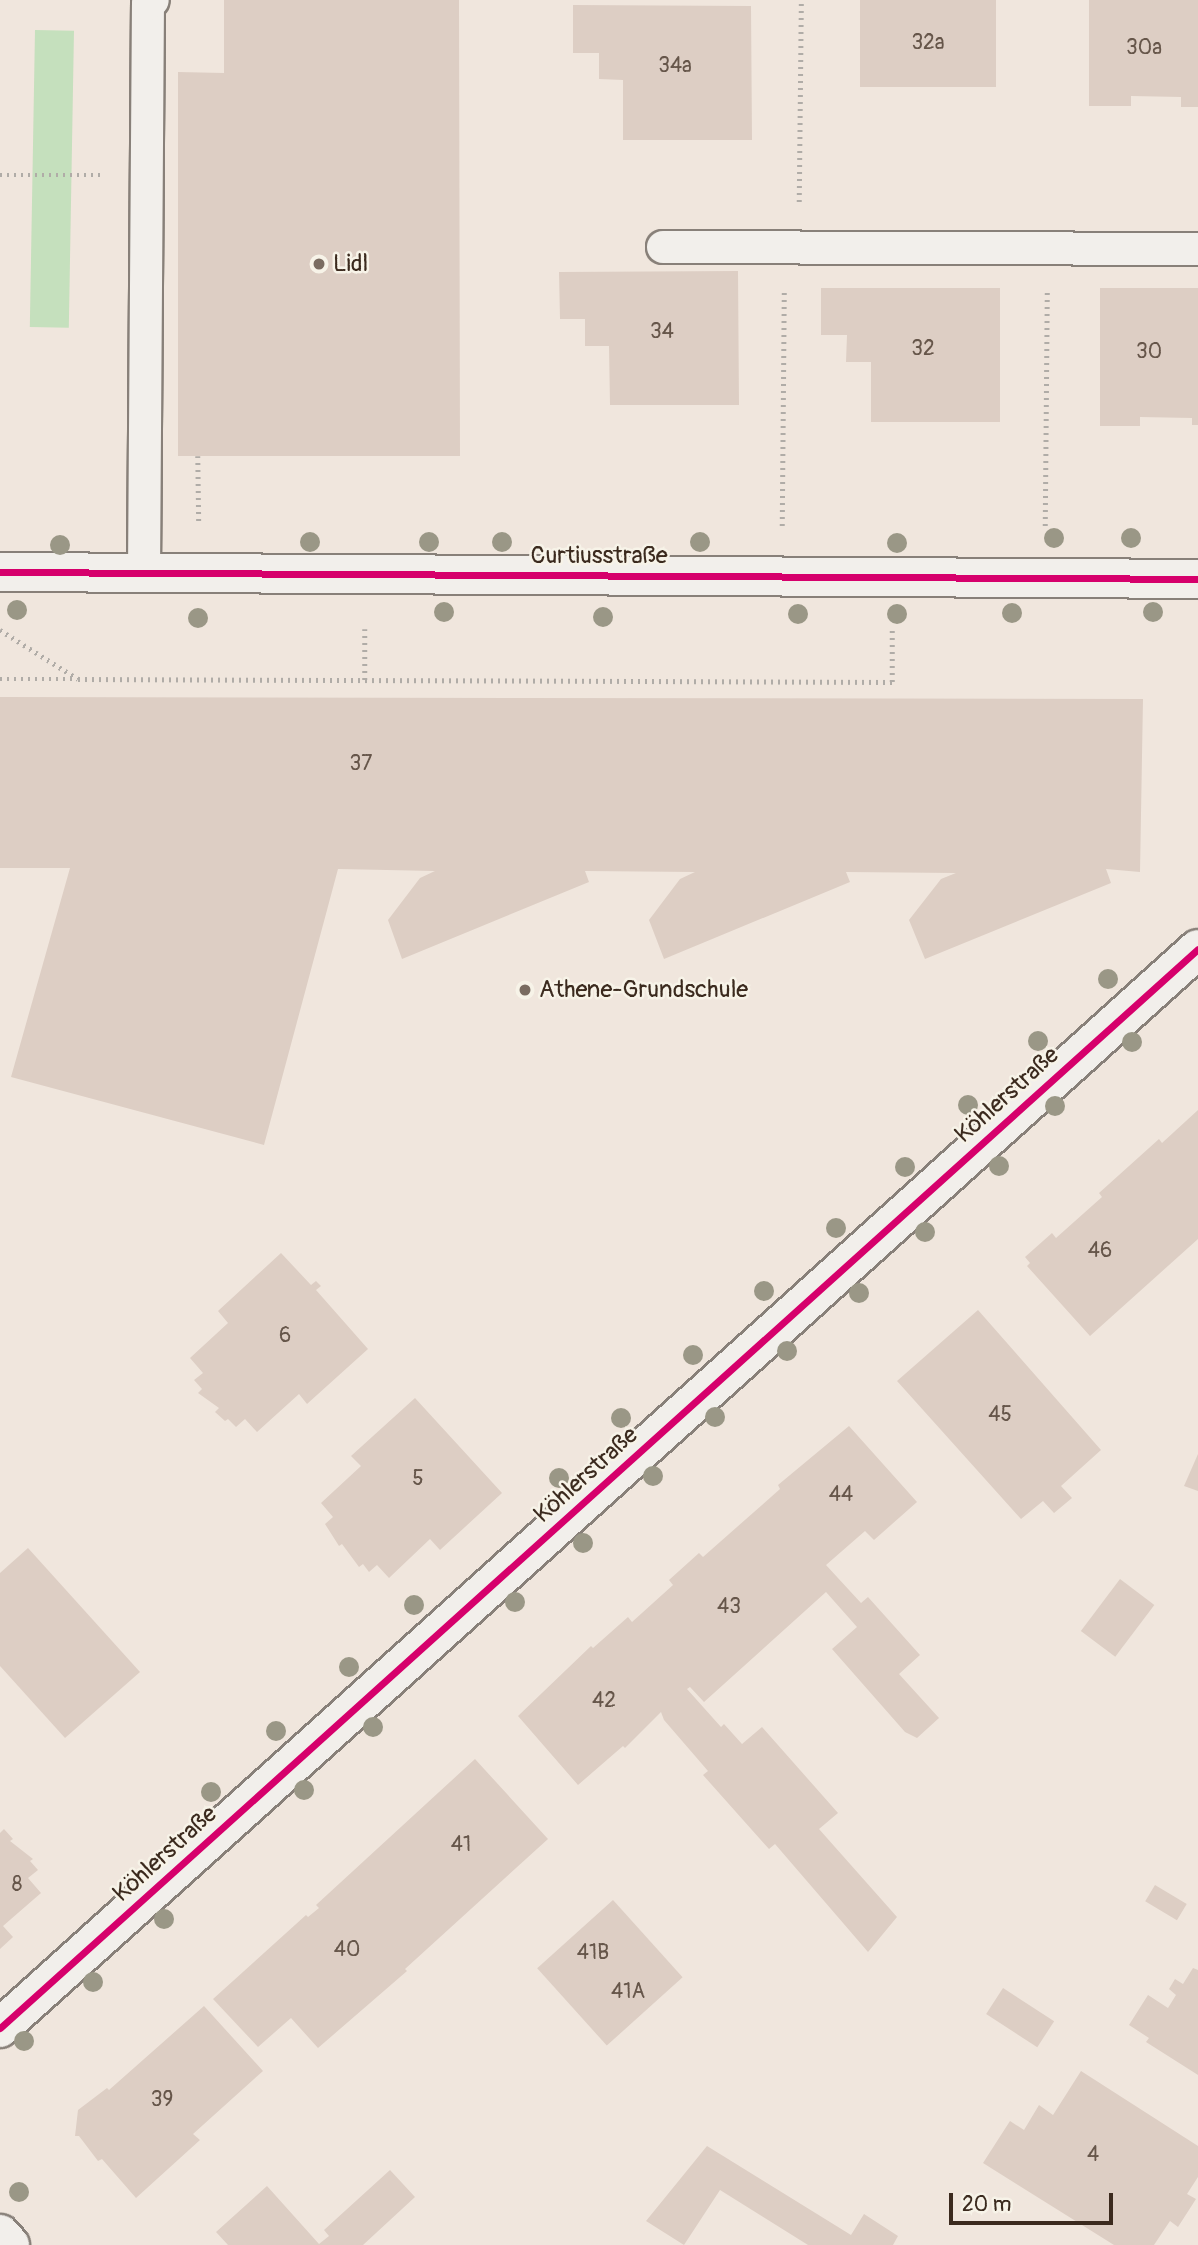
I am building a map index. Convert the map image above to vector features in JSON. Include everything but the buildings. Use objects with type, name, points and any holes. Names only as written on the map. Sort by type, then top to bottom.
[{"type":"street","name":"Curtiusstraße","points":[[0,572],[1198,579]]},
{"type":"street","name":"Köhlerstraße","points":[[0,2028],[1198,949]]},
{"type":"street","points":[[0,2234],[10,2245]]},
{"type":"lane","points":[[145,573],[148,4],[153,0]]},
{"type":"lane","points":[[663,247],[1198,249]]},
{"type":"path","points":[[782,526],[801,0]]},
{"type":"path","points":[[0,175],[148,175]]},
{"type":"path","points":[[1045,526],[1047,249]]},
{"type":"path","points":[[198,456],[200,526]]},
{"type":"path","points":[[365,629],[365,680]]},
{"type":"path","points":[[0,630],[78,679]]},
{"type":"path","points":[[0,679],[892,682],[892,630]]},
{"type":"green space","points":[[35,30],[74,31],[69,328],[30,327]]},
{"type":"cycle path","points":[[0,572],[1198,579]]},
{"type":"cycle path","points":[[0,2028],[1198,949]]},
{"type":"place","name":"Lidl","points":[[319,264]]},
{"type":"place","name":"Athene-Grundschule","points":[[525,990]]}]
